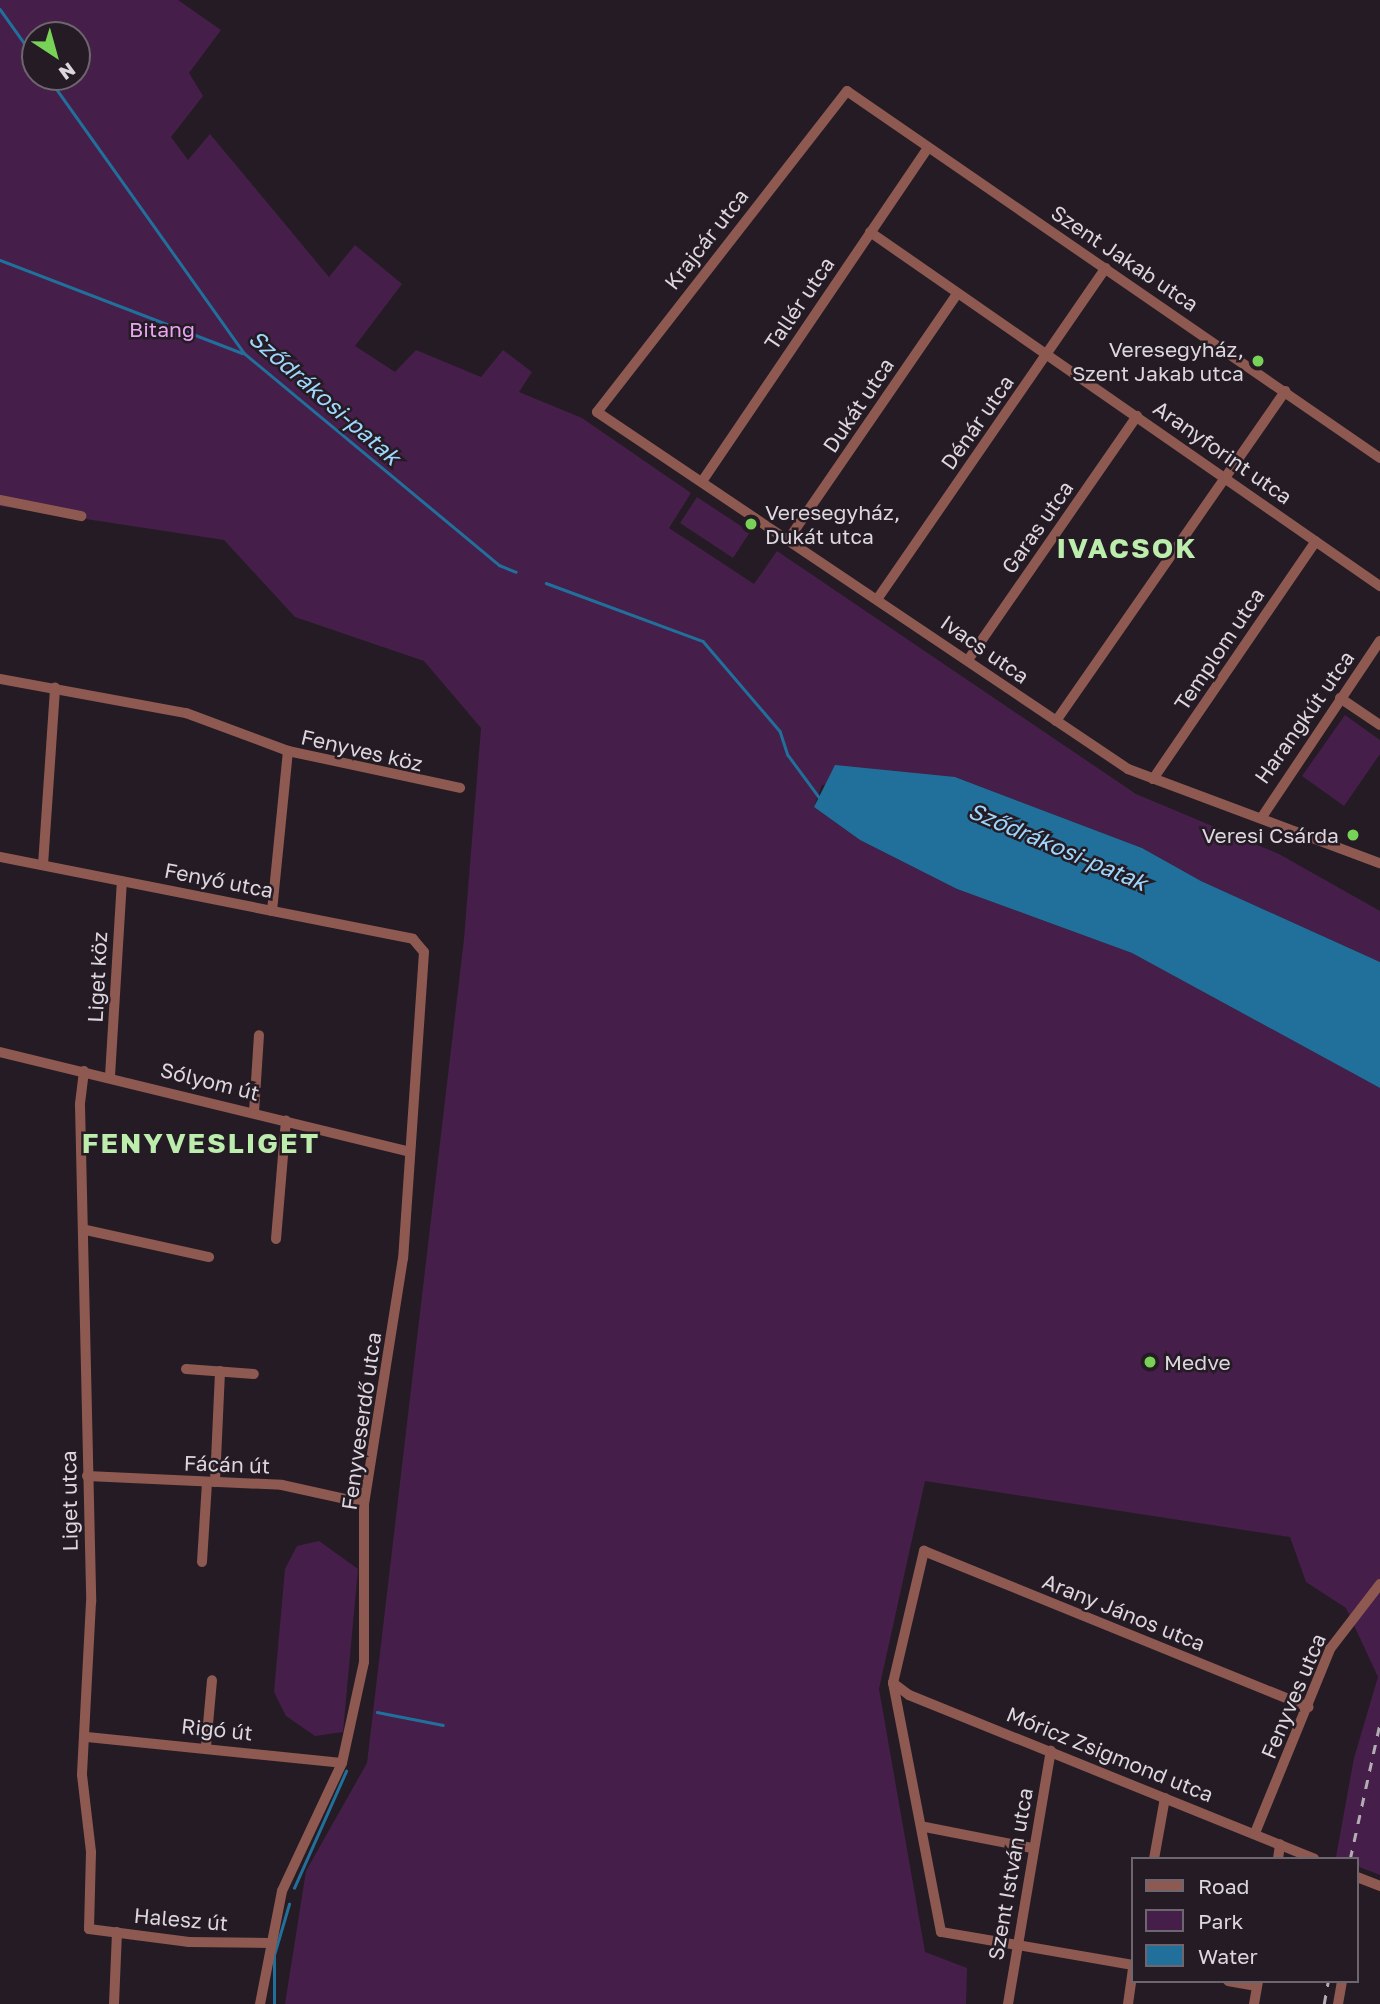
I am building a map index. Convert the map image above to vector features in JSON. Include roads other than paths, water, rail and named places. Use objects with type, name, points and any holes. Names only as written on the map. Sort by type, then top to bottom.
[{"type":"street","name":"Szent Jakab utca","points":[[847,91],[1380,458]]},
{"type":"street","name":"Krajcár utca","points":[[597,412],[847,91]]},
{"type":"street","name":"Tallér utca","points":[[703,480],[928,148]]},
{"type":"street","name":"Aranyforint utca","points":[[870,232],[1380,586]]},
{"type":"street","name":"Dénár utca","points":[[878,598],[1106,268]]},
{"type":"street","name":"Dukát utca","points":[[790,537],[957,294]]},
{"type":"street","points":[[1056,721],[1228,478],[1285,391]]},
{"type":"street","name":"Ivacs utca","points":[[597,412],[790,537],[1056,721],[1153,779],[1262,817],[1380,863]]},
{"type":"street","name":"Garas utca","points":[[968,660],[1137,416]]},
{"type":"street","points":[[0,500],[82,516]]},
{"type":"street","name":"Templom utca","points":[[1153,779],[1317,541]]},
{"type":"street","name":"Harangkút utca","points":[[1262,817],[1380,640]]},
{"type":"street","points":[[0,679],[186,713],[288,751]]},
{"type":"street","points":[[43,866],[55,687]]},
{"type":"street","points":[[1340,698],[1380,725]]},
{"type":"street","name":"Fenyves köz","points":[[272,911],[288,751],[460,788]]},
{"type":"street","name":"Fenyő utca","points":[[0,857],[413,939],[424,952]]},
{"type":"street","name":"Liget köz","points":[[110,1076],[122,881]]},
{"type":"street","name":"Fenyveserdő utca","points":[[260,2004],[269,1943],[291,1868],[342,1763],[364,1662],[364,1503],[403,1258],[424,952]]},
{"type":"street","points":[[254,1112],[259,1035]]},
{"type":"street","name":"Sólyom út","points":[[0,1052],[110,1076],[409,1152]]},
{"type":"street","name":"Liget utca","points":[[84,1071],[80,1105],[86,1230],[87,1737],[82,1775],[91,1852],[89,1929]]},
{"type":"street","points":[[276,1238],[286,1120]]},
{"type":"street","points":[[86,1230],[209,1257]]},
{"type":"street","points":[[186,1369],[254,1374]]},
{"type":"street","points":[[202,1562],[219,1371]]},
{"type":"street","name":"Fácán út","points":[[87,1476],[282,1485],[364,1503]]},
{"type":"street","name":"Arany János utca","points":[[893,1683],[924,1551],[1309,1707]]},
{"type":"street","name":"Fenyves utca","points":[[1255,1833],[1309,1707],[1330,1649],[1380,1584]]},
{"type":"street","points":[[206,1746],[212,1680]]},
{"type":"street","points":[[893,1683],[925,1827],[941,1932],[1132,1967]]},
{"type":"street","name":"Móricz Zsigmond utca","points":[[893,1683],[909,1695],[1309,1857]]},
{"type":"street","name":"Rigó út","points":[[87,1737],[206,1746],[342,1763]]},
{"type":"street","name":"Szent István utca","points":[[1007,2004],[1051,1751]]},
{"type":"street","points":[[1154,1857],[1165,1798]]},
{"type":"street","points":[[925,1827],[1032,1848]]},
{"type":"street","points":[[1278,1857],[1280,1844]]},
{"type":"street","points":[[1359,1881],[1380,1886]]},
{"type":"street","name":"Halesz út","points":[[89,1929],[269,1943]]},
{"type":"street","points":[[114,2004],[117,1932]]},
{"type":"street","points":[[1128,2004],[1132,1974]]},
{"type":"street","points":[[1338,2004],[1342,1983]]},
{"type":"street","points":[[1254,2004],[1258,1984]]},
{"type":"water","points":[[835,765],[955,777],[1142,848],[1201,881],[1380,962],[1380,1088],[1132,953],[957,889],[860,840],[814,807]]},
{"type":"waterway","name":"Sződrákosi-patak","points":[[0,9],[21,38]]},
{"type":"waterway","name":"Sződrákosi-patak","points":[[58,91],[244,353],[499,565],[516,572]]},
{"type":"waterway","points":[[0,260],[242,353]]},
{"type":"waterway","name":"Sződrákosi-patak","points":[[546,583],[703,641],[780,731],[788,755],[819,797]]},
{"type":"waterway","points":[[377,1712],[443,1725]]},
{"type":"waterway","points":[[294,1888],[346,1771]]},
{"type":"waterway","points":[[274,2004],[274,1955],[289,1904]]},
{"type":"railway","points":[[1350,1857],[1380,1723]]},
{"type":"railway","points":[[1324,2004],[1328,1983]]},
{"type":"place","name":"Veresegyház, Szent Jakab utca","points":[[1258,361]]},
{"type":"place","name":"Veresegyház, Dukát utca","points":[[751,524]]},
{"type":"place","name":"Veresi Csárda","points":[[1353,835]]},
{"type":"place","name":"Medve","points":[[1150,1362]]},
{"type":"district","name":"IVACSOK","points":[[1127,548]]},
{"type":"district","name":"FENYVESLIGET","points":[[201,1143]]},
{"type":"park label","name":"Bitang","points":[[162,329]]}]
